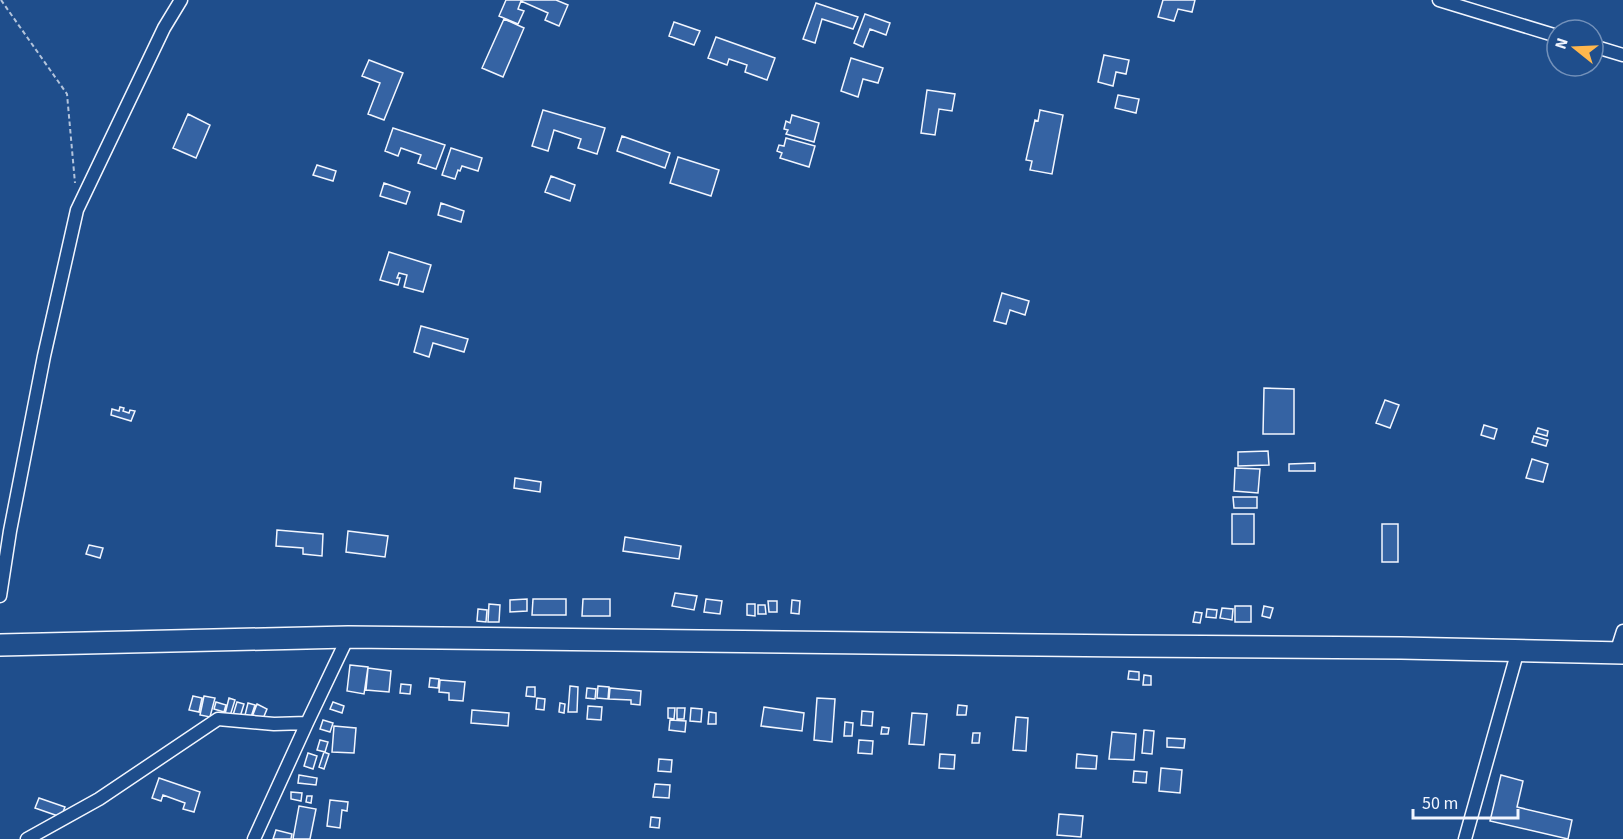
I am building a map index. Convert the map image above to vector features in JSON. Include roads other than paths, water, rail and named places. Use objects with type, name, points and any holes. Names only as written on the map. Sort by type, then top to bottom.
[{"type":"highway","points":[[0,645],[348,637],[1619,652]]},
{"type":"street","points":[[0,596],[10,531],[44,356],[77,210],[164,28],[181,0]]},
{"type":"street","points":[[1439,0],[1545,32]]},
{"type":"street","points":[[1605,50],[1623,55]]},
{"type":"street","points":[[1619,652],[1623,631]]},
{"type":"street","points":[[254,839],[348,637]]},
{"type":"street","points":[[1465,839],[1518,650]]},
{"type":"street","points":[[27,839],[99,799],[218,719],[274,724],[307,723]]}]
